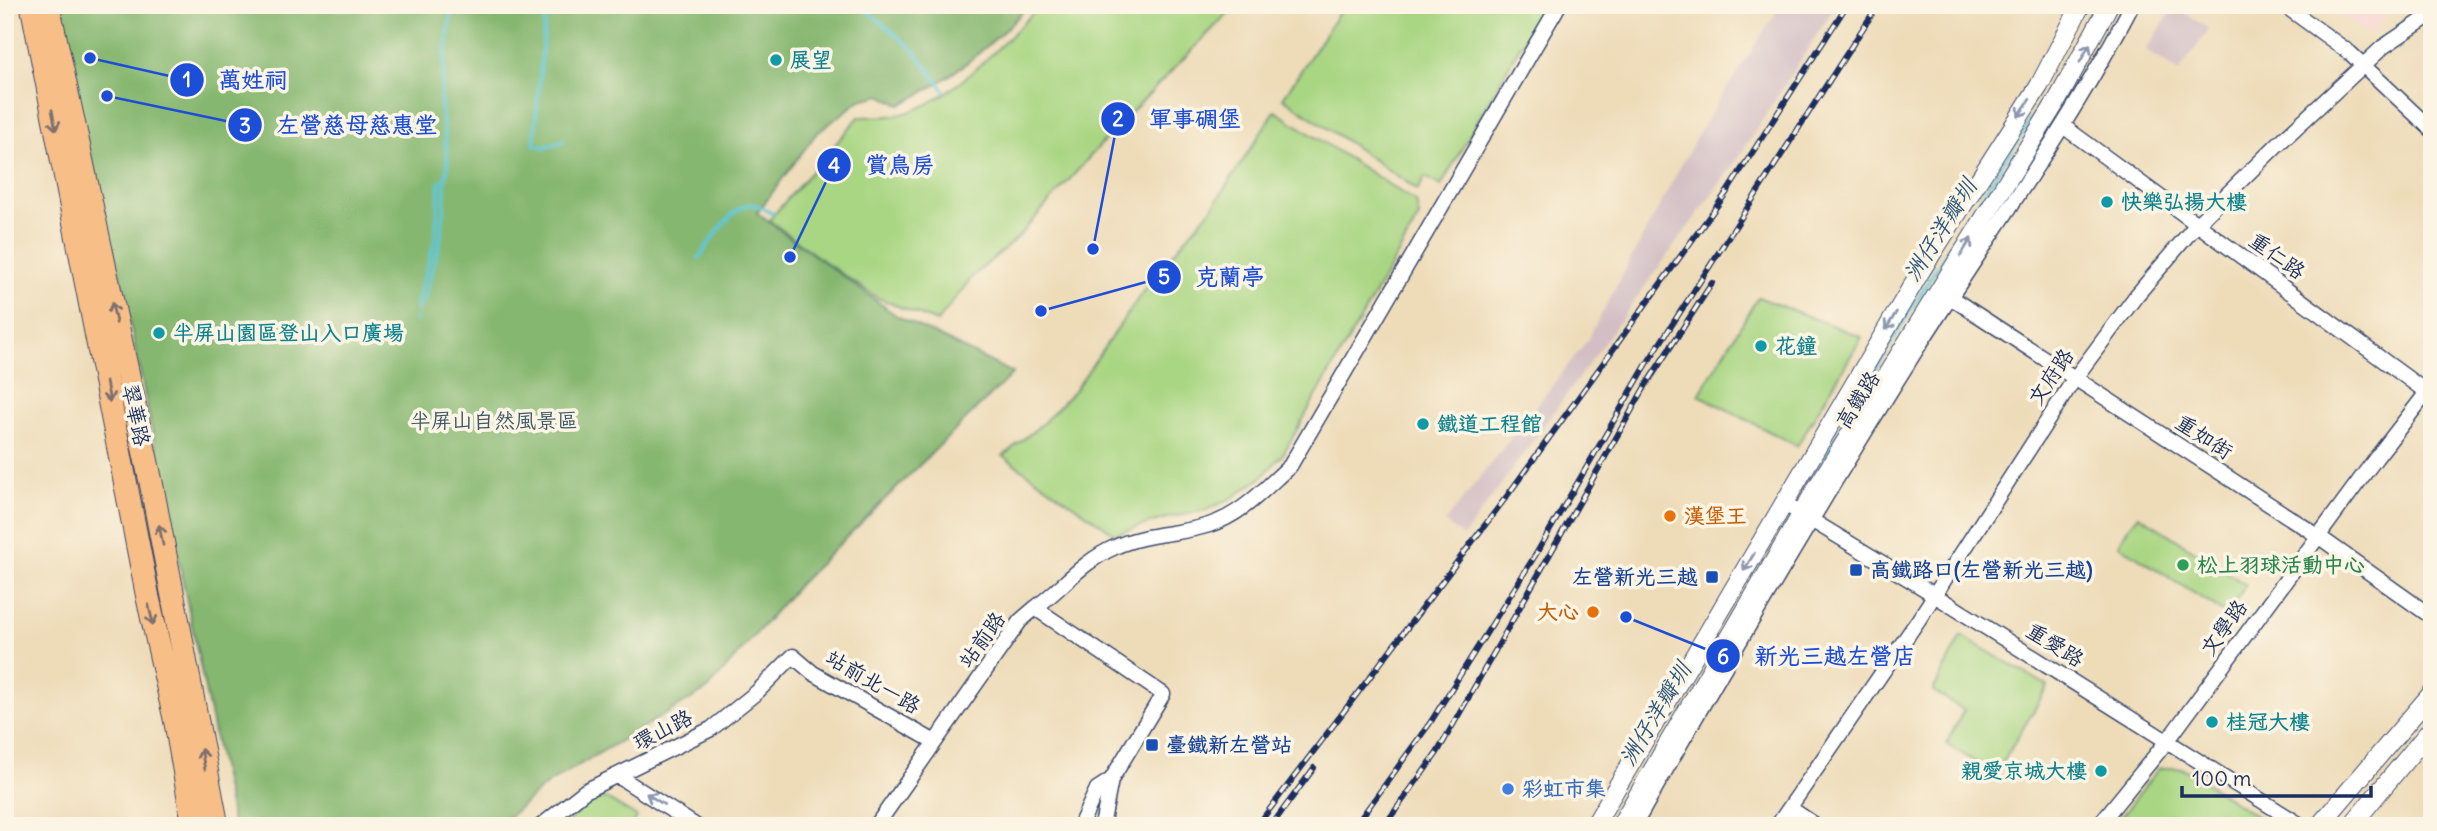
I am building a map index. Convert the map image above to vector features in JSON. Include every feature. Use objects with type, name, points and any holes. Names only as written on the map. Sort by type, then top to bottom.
[{"type":"main road","name":"翠華路","points":[[32,5],[148,598],[176,723],[194,826]]},
{"type":"main road","name":"翠華路","points":[[48,5],[151,482],[217,826]]},
{"type":"street","points":[[1035,608],[1104,552],[1130,541],[1191,530],[1223,520],[1256,498],[1290,466],[1559,5]]},
{"type":"street","name":"高鐵路","points":[[1594,826],[1922,269],[2039,86],[2081,5]]},
{"type":"street","name":"高鐵路","points":[[1620,826],[2058,99],[2109,5]]},
{"type":"street","name":"高鐵路","points":[[1634,826],[1807,517],[2063,126],[2132,5]]},
{"type":"street","points":[[2284,5],[2350,53],[2432,130]]},
{"type":"street","name":"文府路","points":[[1777,826],[2075,378],[2136,296],[2197,224],[2277,145],[2383,47],[2432,15]]},
{"type":"street","name":"重仁路","points":[[2063,126],[2430,391]]},
{"type":"street","name":"重如街","points":[[1950,297],[2318,536],[2432,617]]},
{"type":"street","name":"文學路","points":[[2098,826],[2168,740],[2318,536],[2430,391]]},
{"type":"street","name":"重愛路","points":[[1783,503],[2168,740],[2302,826]]},
{"type":"street","name":"站前路","points":[[876,826],[1020,621],[1035,608],[1163,694],[1111,780]]},
{"type":"street","name":"站前北一路","points":[[793,656],[813,673],[935,742]]},
{"type":"street","name":"環山路","points":[[541,826],[585,791],[711,730],[757,692],[793,656]]},
{"type":"street","points":[[2319,826],[2432,693]]},
{"type":"street","points":[[2351,826],[2432,728]]},
{"type":"street","points":[[618,776],[696,826]]},
{"type":"street","points":[[1080,826],[1097,789],[1111,780]]},
{"type":"street","points":[[1102,826],[1111,780]]},
{"type":"street","points":[[1790,808],[1817,826]]},
{"type":"shaded area","points":[[1781,5],[1836,5],[1736,161],[1463,537],[1445,522],[1587,341],[1700,130]]},
{"type":"shaded area","points":[[2327,5],[2400,5],[2369,35]]},
{"type":"shaded area","points":[[2175,6],[2209,29],[2179,72],[2146,50]]},
{"type":"green space","name":"半屏山自然風景區","points":[[54,5],[1029,5],[1000,35],[969,61],[918,95],[900,105],[881,95],[860,100],[816,134],[757,213],[897,316],[1013,373],[799,584],[708,689],[547,784],[498,826],[233,826],[122,284]]},
{"type":"green space","points":[[1041,5],[1236,5],[1112,132],[1018,237],[973,276],[937,322],[878,298],[769,220],[859,117],[897,115],[936,99],[975,70]]},
{"type":"green space","points":[[1344,5],[1543,5],[1441,186],[1425,177],[1418,190],[1283,98]]},
{"type":"green space","points":[[1275,111],[1416,202],[1419,217],[1283,454],[1262,477],[1232,498],[1206,510],[1167,518],[1115,534],[1003,456],[1043,423],[1074,391],[1153,277],[1212,208]]},
{"type":"green space","points":[[1758,297],[1862,337],[1797,446],[1699,395]]},
{"type":"green space","name":"松上羽球活動中心","points":[[2139,515],[2246,585],[2226,614],[2119,545]]},
{"type":"green space","points":[[1961,636],[2048,686],[1996,774],[1946,744],[1964,710],[1933,691]]},
{"type":"green space","points":[[2159,768],[2183,768],[2271,826],[2114,826]]},
{"type":"green space","points":[[605,798],[637,817],[631,826],[563,826],[592,799]]},
{"type":"waterway","points":[[546,5],[534,144],[544,147],[563,141]]},
{"type":"waterway","points":[[860,5],[913,49],[944,90]]},
{"type":"waterway","name":"洲仔洋瓣圳","points":[[1815,473],[1917,300],[2045,97],[2095,5]]},
{"type":"waterway","points":[[423,304],[440,241],[444,211],[448,165],[440,99],[451,13]]},
{"type":"waterway","points":[[417,311],[435,240],[440,181]]},
{"type":"waterway","points":[[699,258],[720,228],[741,208],[754,205],[773,214]]},
{"type":"waterway","name":"洲仔洋瓣圳","points":[[1610,826],[1641,772]]},
{"type":"railway","points":[[1257,826],[1507,496],[1727,192],[1847,5]]},
{"type":"railway","points":[[1355,826],[1430,723],[1536,554],[1648,362],[1878,5]]},
{"type":"railway","points":[[1384,826],[1437,753],[1646,385],[1712,283]]},
{"type":"railway","points":[[1271,826],[1314,768]]},
{"type":"place","name":"萬姓祠","points":[[90,58]]},
{"type":"place","name":"展望","points":[[776,60]]},
{"type":"place","name":"左營慈母慈惠堂","points":[[107,96]]},
{"type":"place","name":"快樂弘揚大樓","points":[[2107,202]]},
{"type":"place","name":"軍事碉堡","points":[[1093,249]]},
{"type":"place","name":"賞鳥房","points":[[790,257]]},
{"type":"place","name":"克蘭亭","points":[[1041,311]]},
{"type":"place","name":"半屏山園區登山入口廣場","points":[[159,333]]},
{"type":"place","name":"花鐘","points":[[1761,346]]},
{"type":"place","name":"鐵道工程館","points":[[1423,424]]},
{"type":"place","name":"漢堡王","points":[[1670,516]]},
{"type":"place","name":"松上羽球活動中心","points":[[2183,565]]},
{"type":"place","name":"高鐵路口(左營新光三越)","points":[[1856,570]]},
{"type":"place","name":"左營新光三越","points":[[1712,577]]},
{"type":"place","name":"大心","points":[[1593,612]]},
{"type":"place","name":"新光三越左營店","points":[[1626,617]]},
{"type":"place","name":"桂冠大樓","points":[[2212,722]]},
{"type":"place","name":"臺鐵新左營站","points":[[1152,745]]},
{"type":"place","name":"親愛京城大樓","points":[[2101,771]]},
{"type":"place","name":"彩虹市集","points":[[1508,789]]}]
